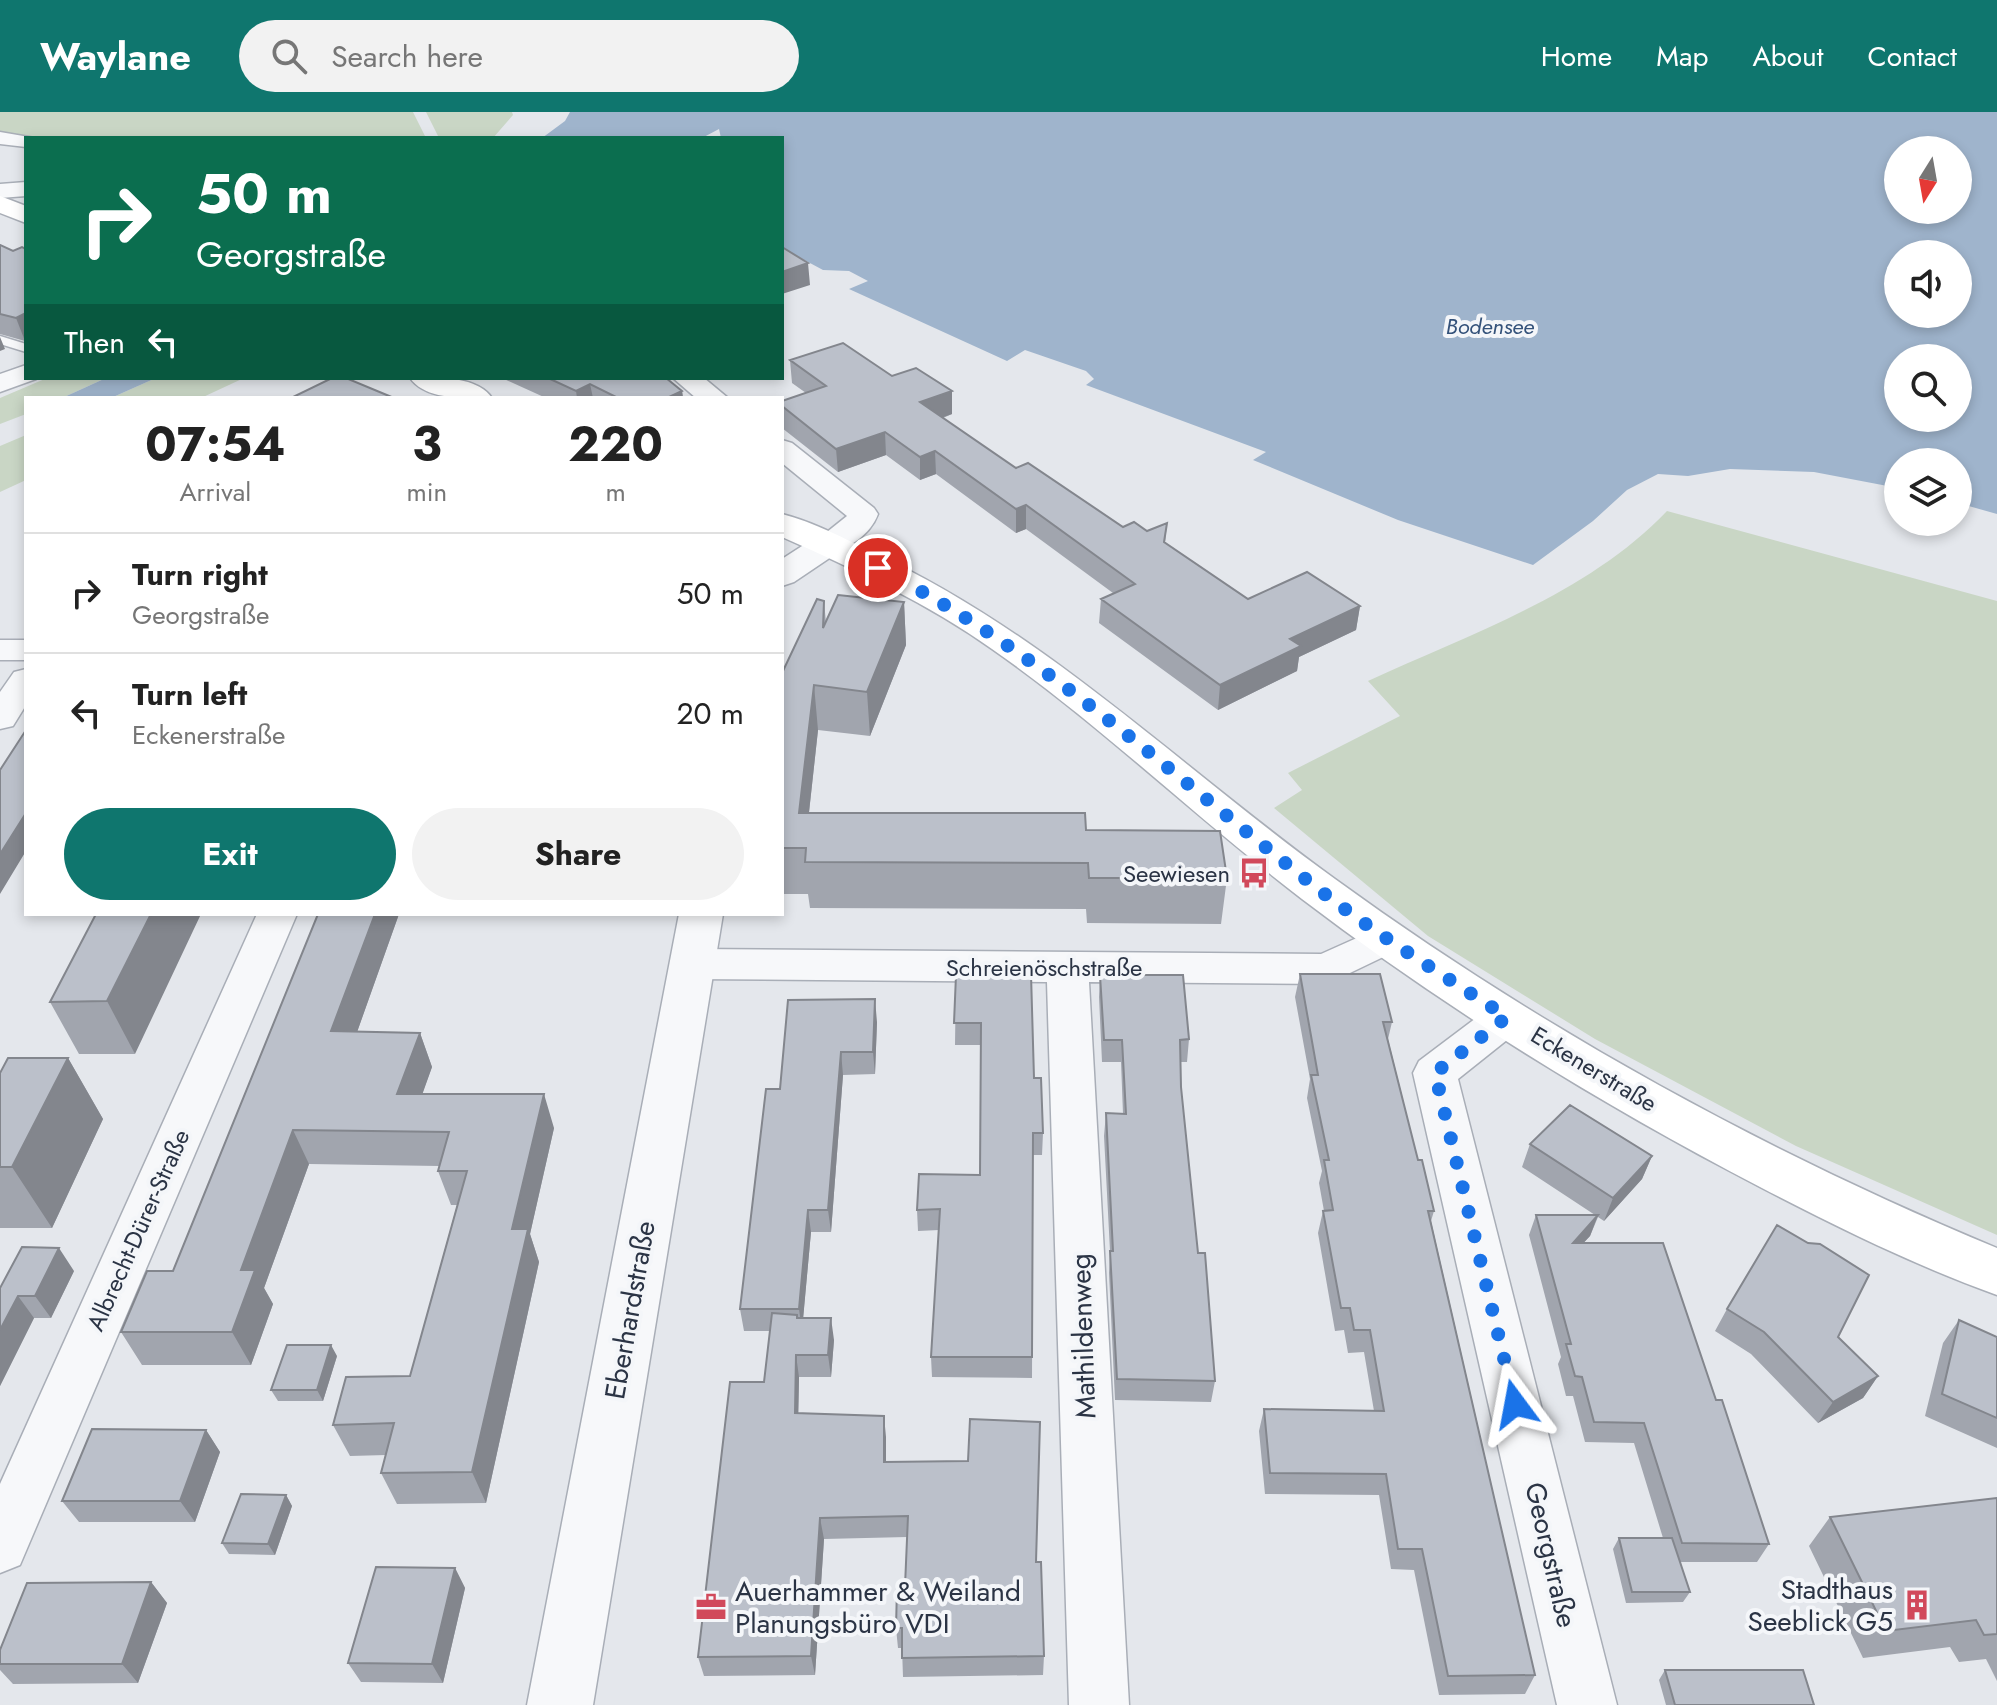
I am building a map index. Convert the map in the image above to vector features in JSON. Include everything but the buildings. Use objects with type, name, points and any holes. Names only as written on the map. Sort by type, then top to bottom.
[{"type":"main road","points":[[0,204],[24,216]]},
{"type":"main road","points":[[430,380],[472,396]]},
{"type":"main road","name":"Eckenerstraße","points":[[784,525],[923,590],[1004,641],[1176,773],[1318,888],[1507,1017],[1681,1121],[1834,1203],[1997,1272]]},
{"type":"street","points":[[0,138],[24,141]]},
{"type":"street","points":[[0,191],[24,189]]},
{"type":"street","points":[[0,218],[24,217]]},
{"type":"street","points":[[0,384],[24,374]]},
{"type":"street","points":[[690,380],[711,396]]},
{"type":"street","points":[[784,451],[863,514],[859,524],[784,574]]},
{"type":"street","points":[[0,650],[24,650]]},
{"type":"street","points":[[0,718],[24,682]]},
{"type":"street","name":"Albrecht-Dürer-Straße","points":[[0,1546],[276,916]]},
{"type":"street","name":"Eberhardstraße","points":[[560,1705],[701,916]]},
{"type":"street","name":"Schreienöschstraße","points":[[692,964],[1327,969],[1388,938]]},
{"type":"street","name":"Mathildenweg","points":[[1067,967],[1099,1705]]},
{"type":"street","name":"Georgstraße","points":[[1507,1017],[1435,1073],[1587,1705]]},
{"type":"lane","points":[[0,340],[24,347]]},
{"type":"green space","points":[[0,112],[413,112],[425,136],[24,136],[0,134]]},
{"type":"green space","points":[[426,112],[512,112],[513,115],[495,136],[438,136]]},
{"type":"green space","points":[[42,380],[102,380],[66,396],[24,396],[24,415],[0,424],[0,398]]},
{"type":"green space","points":[[152,380],[240,380],[205,396],[116,396]]},
{"type":"green space","points":[[24,436],[24,481],[0,492],[0,446]]},
{"type":"green space","points":[[1667,511],[1997,601],[1997,1235],[1796,1146],[1595,1039],[1428,936],[1274,808],[1302,790],[1288,773],[1400,716],[1368,681],[1526,610],[1565,589],[1636,540]]},
{"type":"water","name":"Bodensee","points":[[570,112],[1997,112],[1997,514],[1972,507],[1972,448],[1884,448],[1884,485],[1814,472],[1730,469],[1688,476],[1658,474],[1627,490],[1593,521],[1533,565],[1398,520],[1253,460],[1266,452],[1086,385],[1094,379],[1086,371],[1025,350],[1007,361],[849,289],[868,281],[849,271],[823,270],[784,249],[784,136],[721,136],[719,129],[706,136],[545,136],[565,121]]},
{"type":"water","points":[[102,380],[152,380],[116,396],[66,396]]},
{"type":"place","name":"Seewiesen","points":[[1254,873]]},
{"type":"place","name":"Stadthaus Seeblick G5","points":[[1917,1605]]},
{"type":"place","name":"Auerhammer & Weiland Planungsbüro VDI","points":[[711,1607]]},
{"type":"route","points":[[878,568],[923,590],[1004,641],[1176,773],[1318,888],[1507,1017],[1435,1073],[1515,1404]]}]
